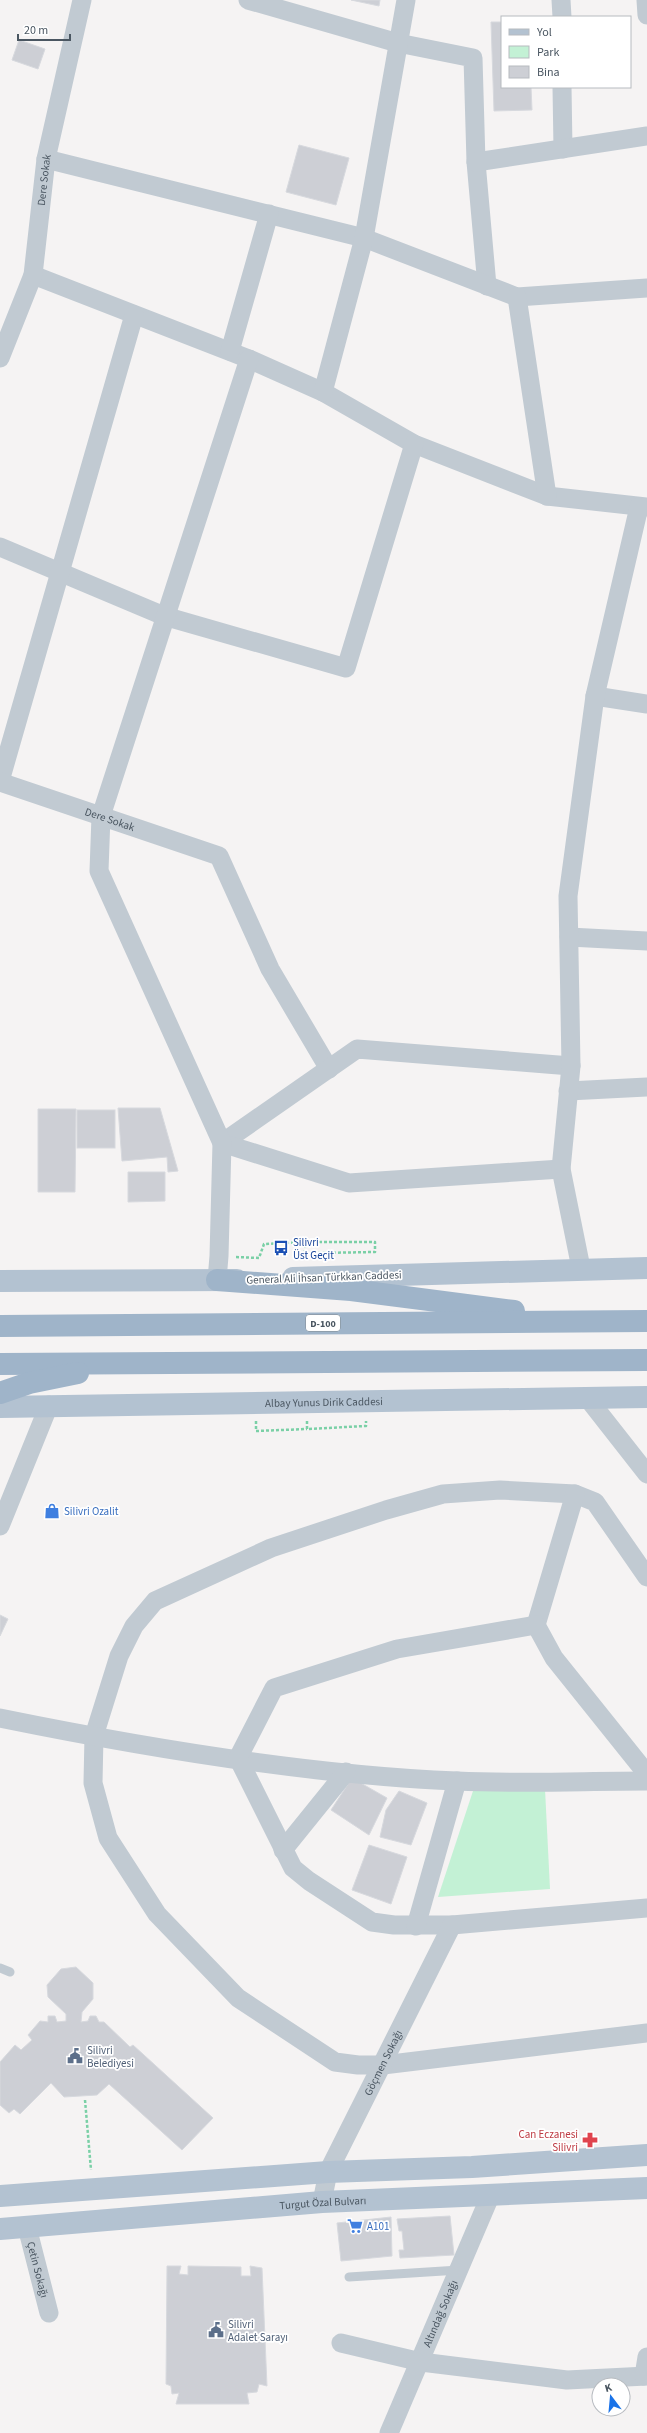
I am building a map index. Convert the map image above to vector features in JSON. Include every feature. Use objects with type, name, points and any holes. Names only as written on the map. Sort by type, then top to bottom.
[{"type":"highway","points":[[217,1280],[351,1290],[482,1306],[578,1321]]},
{"type":"highway","name":"D-100","points":[[0,1326],[647,1321]]},
{"type":"highway","points":[[0,1364],[647,1360]]},
{"type":"highway","points":[[0,1393],[28,1383],[124,1363]]},
{"type":"main road","name":"General Ali İhsan Türkkan Caddesi","points":[[0,1281],[217,1280],[581,1268],[647,1268]]},
{"type":"main road","name":"Albay Yunus Dirik Caddesi","points":[[0,1407],[49,1405],[589,1400],[647,1398]]},
{"type":"main road","points":[[0,2196],[328,2172],[472,2167],[647,2155]]},
{"type":"main road","name":"Turgut Özal Bulvarı","points":[[0,2229],[322,2202],[647,2188]]},
{"type":"street","name":"Dere Sokak","points":[[0,358],[33,275],[46,159],[82,0]]},
{"type":"street","points":[[248,0],[398,44],[473,58],[476,162],[487,286]]},
{"type":"street","points":[[323,392],[364,238],[406,0]]},
{"type":"street","points":[[562,0],[562,16]]},
{"type":"street","points":[[646,0],[647,14]]},
{"type":"street","points":[[562,88],[563,149]]},
{"type":"street","points":[[476,162],[647,136]]},
{"type":"street","points":[[46,159],[364,238],[517,297],[647,288]]},
{"type":"street","points":[[230,351],[269,214]]},
{"type":"street","points":[[33,275],[249,359],[323,392],[414,444],[547,496],[643,507],[595,696],[568,896],[571,1066],[561,1169],[581,1268]]},
{"type":"street","points":[[517,297],[547,496]]},
{"type":"street","points":[[0,782],[58,571],[134,315]]},
{"type":"street","points":[[217,1280],[222,1143],[98,871],[101,816],[164,616],[249,359]]},
{"type":"street","points":[[0,547],[164,616],[346,668],[414,444]]},
{"type":"street","points":[[595,696],[647,704]]},
{"type":"street","name":"Dere Sokak","points":[[0,782],[219,856],[270,969],[328,1069]]},
{"type":"street","points":[[569,937],[647,941]]},
{"type":"street","points":[[222,1143],[357,1049],[571,1066]]},
{"type":"street","points":[[568,1091],[647,1087]]},
{"type":"street","points":[[222,1143],[349,1183],[561,1169]]},
{"type":"street","points":[[589,1400],[647,1474]]},
{"type":"street","points":[[0,1526],[49,1405]]},
{"type":"street","points":[[647,1577],[595,1502],[575,1494],[500,1490],[443,1494],[386,1510],[271,1548],[156,1601],[134,1626],[119,1656],[94,1736],[93,1783],[108,1838],[157,1914],[238,1998],[335,2062],[358,2065],[383,2064],[647,2033]]},
{"type":"street","points":[[575,1494],[536,1625],[554,1658],[647,1774]]},
{"type":"street","points":[[238,1758],[274,1688],[397,1649],[536,1625]]},
{"type":"street","points":[[0,1718],[94,1736],[238,1758],[346,1772],[457,1781],[647,1781]]},
{"type":"street","points":[[238,1758],[293,1868],[372,1922],[394,1926],[452,1925],[647,1908]]},
{"type":"street","points":[[283,1850],[346,1772]]},
{"type":"street","points":[[416,1926],[457,1781]]},
{"type":"street","name":"Göçmen Sokağı","points":[[322,2202],[328,2172],[452,1925]]},
{"type":"street","name":"Altındağ Sokağı","points":[[389,2433],[421,2362],[491,2194]]},
{"type":"street","name":"Çetin Sokağı","points":[[27,2227],[50,2313]]},
{"type":"street","points":[[341,2343],[421,2362],[567,2380],[646,2376],[647,2357]]},
{"type":"lane","points":[[0,1968],[10,1972]]},
{"type":"lane","points":[[349,2277],[459,2270]]},
{"type":"path","points":[[219,1256],[259,1258],[264,1244],[305,1242]]},
{"type":"path","points":[[256,1432],[307,1429]]},
{"type":"path","points":[[85,2100],[93,2189]]},
{"type":"green space","points":[[545,1789],[550,1889],[438,1897],[473,1791]]},
{"type":"building","points":[[351,0],[380,0],[379,6]]},
{"type":"building","points":[[491,22],[501,22],[501,88],[531,88],[532,110],[494,111]]},
{"type":"building","points":[[19,40],[45,49],[38,69],[12,60]]},
{"type":"building","points":[[299,145],[349,158],[336,205],[286,192]]},
{"type":"building","points":[[118,1108],[160,1108],[178,1171],[168,1172],[167,1157],[122,1161]]},
{"type":"building","points":[[38,1109],[76,1109],[75,1192],[38,1192]]},
{"type":"building","points":[[77,1110],[115,1110],[115,1148],[77,1148]]},
{"type":"building","points":[[128,1172],[165,1172],[165,1201],[128,1202]]},
{"type":"building","points":[[0,1615],[8,1619],[0,1636]]},
{"type":"building","points":[[352,1778],[387,1798],[369,1835],[331,1810]]},
{"type":"building","points":[[399,1791],[427,1803],[411,1845],[380,1837],[386,1810]]},
{"type":"building","points":[[369,1845],[407,1857],[391,1904],[352,1890]]},
{"type":"building","name":"Silivri Belediyesi","points":[[76,1967],[93,1983],[93,1999],[82,2012],[81,2022],[88,2021],[90,2016],[96,2016],[99,2022],[104,2022],[130,2047],[133,2045],[213,2118],[182,2150],[109,2084],[97,2095],[64,2097],[51,2083],[20,2114],[14,2109],[9,2113],[0,2105],[0,2062],[15,2045],[21,2050],[32,2040],[28,2035],[40,2021],[48,2022],[48,2016],[55,2016],[57,2022],[66,2021],[66,2014],[48,1997],[47,1985],[61,1969]]},
{"type":"building","points":[[450,2216],[454,2255],[400,2258],[399,2250],[404,2250],[402,2231],[399,2231],[397,2219]]},
{"type":"building","points":[[391,2217],[392,2256],[341,2261],[337,2223]]},
{"type":"building","name":"Silivri Adalet Sarayı","points":[[167,2266],[181,2266],[179,2274],[188,2275],[188,2266],[241,2267],[241,2276],[251,2276],[250,2266],[262,2268],[267,2386],[259,2384],[257,2392],[247,2393],[249,2404],[176,2404],[179,2393],[172,2394],[171,2386],[166,2384]]},
{"type":"place","name":"Silivri Üst Geçit","points":[[281,1248]]},
{"type":"place","name":"Silivri Ozalit","points":[[52,1511]]},
{"type":"place","name":"Silivri Belediyesi","points":[[75,2056]]},
{"type":"place","name":"Can Eczanesi Silivri","points":[[590,2140]]},
{"type":"place","name":"A101","points":[[355,2226]]},
{"type":"place","name":"Silivri Adalet Sarayı","points":[[216,2330]]}]
